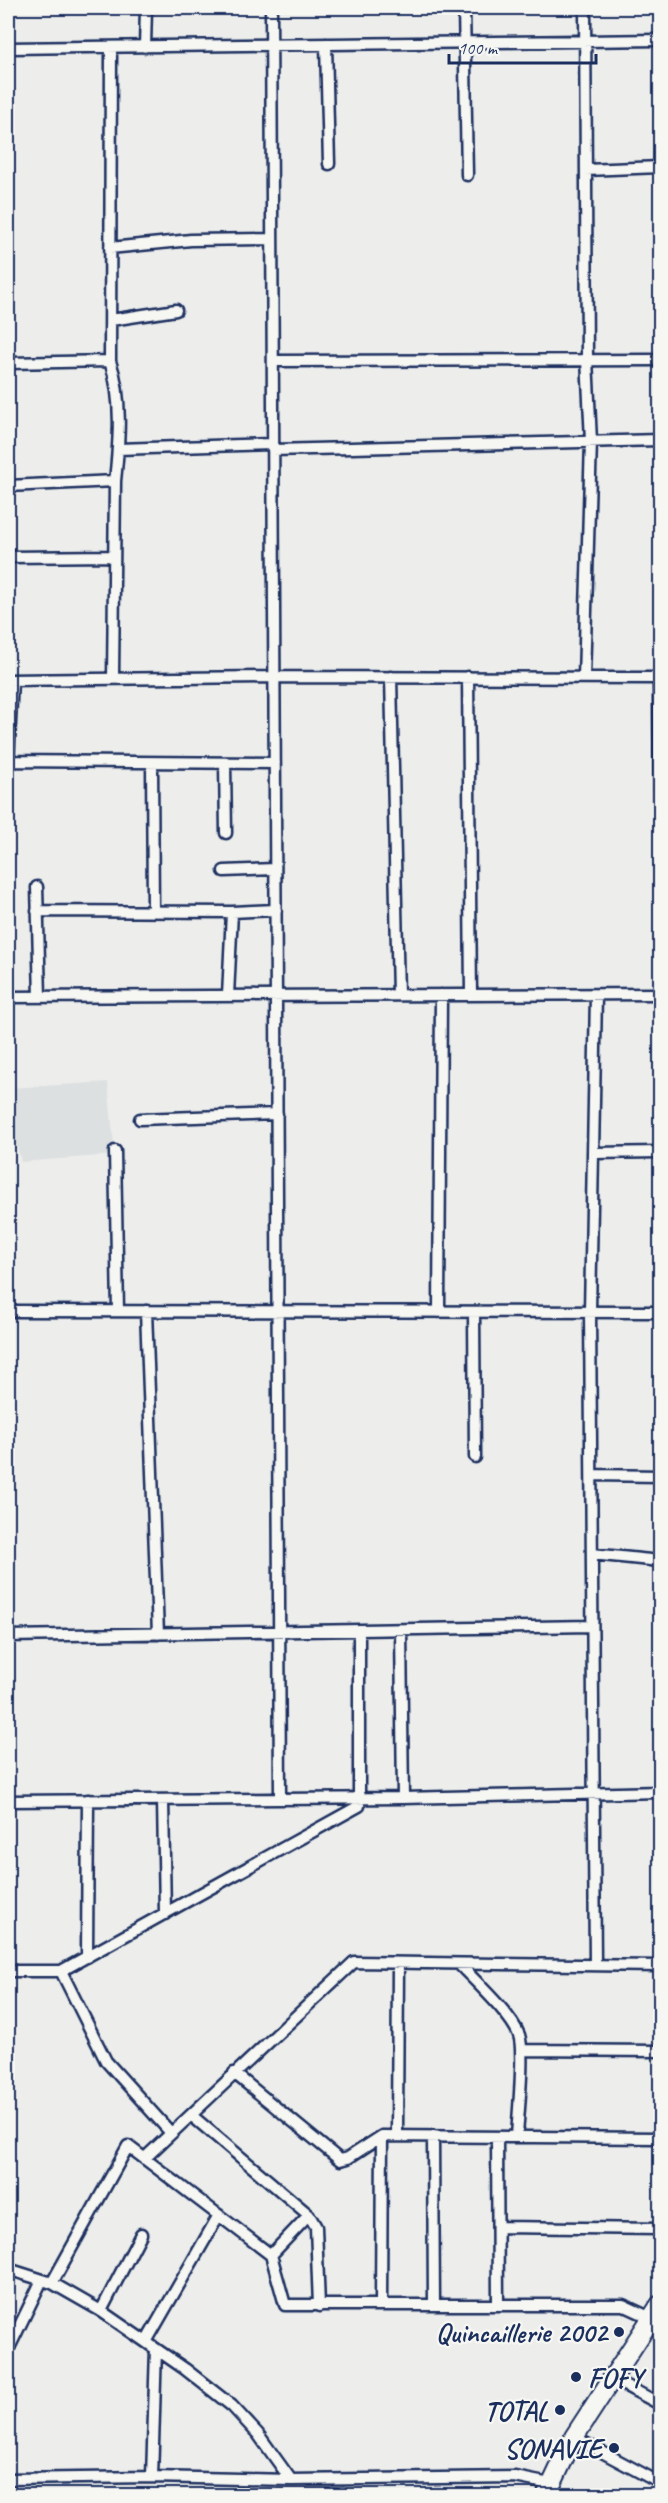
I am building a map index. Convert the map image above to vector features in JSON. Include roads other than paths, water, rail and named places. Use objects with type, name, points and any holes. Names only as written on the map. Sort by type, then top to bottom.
[{"type":"main road","points":[[548,2490],[574,2437],[611,2378],[658,2315]]},
{"type":"street","points":[[146,8],[146,47]]},
{"type":"street","points":[[271,8],[280,1799]]},
{"type":"street","points":[[464,8],[467,175]]},
{"type":"street","points":[[584,678],[591,441],[588,359],[585,8]]},
{"type":"street","points":[[8,48],[660,40]]},
{"type":"street","points":[[326,44],[329,164]]},
{"type":"street","points":[[111,47],[110,361],[116,378],[118,449],[115,482],[113,679]]},
{"type":"street","points":[[586,170],[660,167]]},
{"type":"street","points":[[110,248],[191,240],[272,239]]},
{"type":"street","points":[[111,320],[176,310]]},
{"type":"street","points":[[273,361],[660,360]]},
{"type":"street","points":[[8,363],[110,361]]},
{"type":"street","points":[[118,449],[660,440]]},
{"type":"street","points":[[8,486],[115,482]]},
{"type":"street","points":[[8,557],[114,556]]},
{"type":"street","points":[[8,766],[10,680],[274,677],[660,678],[660,800]]},
{"type":"street","points":[[391,677],[398,995]]},
{"type":"street","points":[[468,677],[471,995]]},
{"type":"street","points":[[8,761],[275,763]]},
{"type":"street","points":[[152,762],[153,910]]},
{"type":"street","points":[[225,763],[226,833]]},
{"type":"street","points":[[225,871],[275,869]]},
{"type":"street","points":[[37,886],[40,997]]},
{"type":"street","points":[[37,911],[232,912],[276,910]]},
{"type":"street","points":[[228,996],[232,912]]},
{"type":"street","points":[[595,1965],[590,1312],[596,994]]},
{"type":"street","points":[[8,997],[660,994]]},
{"type":"street","points":[[439,1312],[441,995]]},
{"type":"street","points":[[140,1119],[277,1114]]},
{"type":"street","points":[[115,1151],[118,1311]]},
{"type":"street","points":[[593,1153],[660,1152]]},
{"type":"street","points":[[8,1311],[660,1312]]},
{"type":"street","points":[[146,1311],[158,1634]]},
{"type":"street","points":[[474,1312],[475,1457]]},
{"type":"street","points":[[592,1475],[660,1476]]},
{"type":"street","points":[[592,1554],[660,1561]]},
{"type":"street","points":[[8,1636],[592,1626]]},
{"type":"street","points":[[401,1630],[403,1798]]},
{"type":"street","points":[[8,1971],[61,1971],[359,1806],[359,1631]]},
{"type":"street","points":[[8,1801],[594,1796],[660,1792]]},
{"type":"street","points":[[87,1956],[88,1800]]},
{"type":"street","points":[[163,1800],[165,1914]]},
{"type":"street","points":[[145,2158],[354,1962],[660,1966]]},
{"type":"street","points":[[397,2136],[398,1963]]},
{"type":"street","points":[[459,1964],[513,2024],[519,2036],[521,2050],[517,2137]]},
{"type":"street","points":[[61,1971],[106,2061],[171,2133]]},
{"type":"street","points":[[521,2050],[660,2051]]},
{"type":"street","points":[[234,2073],[340,2160],[382,2136],[660,2138]]},
{"type":"street","points":[[190,2115],[309,2215],[316,2227],[319,2306]]},
{"type":"street","points":[[381,2305],[382,2136]]},
{"type":"street","points":[[433,2136],[434,2305]]},
{"type":"street","points":[[497,2137],[498,2305]]},
{"type":"street","points":[[8,2350],[128,2146],[272,2255],[285,2305],[623,2305],[658,2315]]},
{"type":"street","points":[[146,2342],[219,2215]]},
{"type":"street","points":[[272,2255],[309,2215]]},
{"type":"street","points":[[498,2227],[660,2229]]},
{"type":"street","points":[[101,2312],[141,2234]]},
{"type":"street","points":[[8,2269],[47,2282],[101,2312],[185,2369],[232,2406],[258,2434],[291,2480]]},
{"type":"street","points":[[152,2477],[156,2349]]},
{"type":"street","points":[[611,2378],[660,2404]]},
{"type":"street","points":[[574,2437],[660,2483]]},
{"type":"street","points":[[8,2479],[152,2477],[291,2480],[515,2477],[548,2490]]},
{"type":"place","name":"Quincaillerie 2002","points":[[619,2332]]},
{"type":"place","name":"FOFY","points":[[576,2377]]},
{"type":"place","name":"TOTAL","points":[[560,2410]]},
{"type":"place","name":"SONAVIE","points":[[614,2448]]}]
